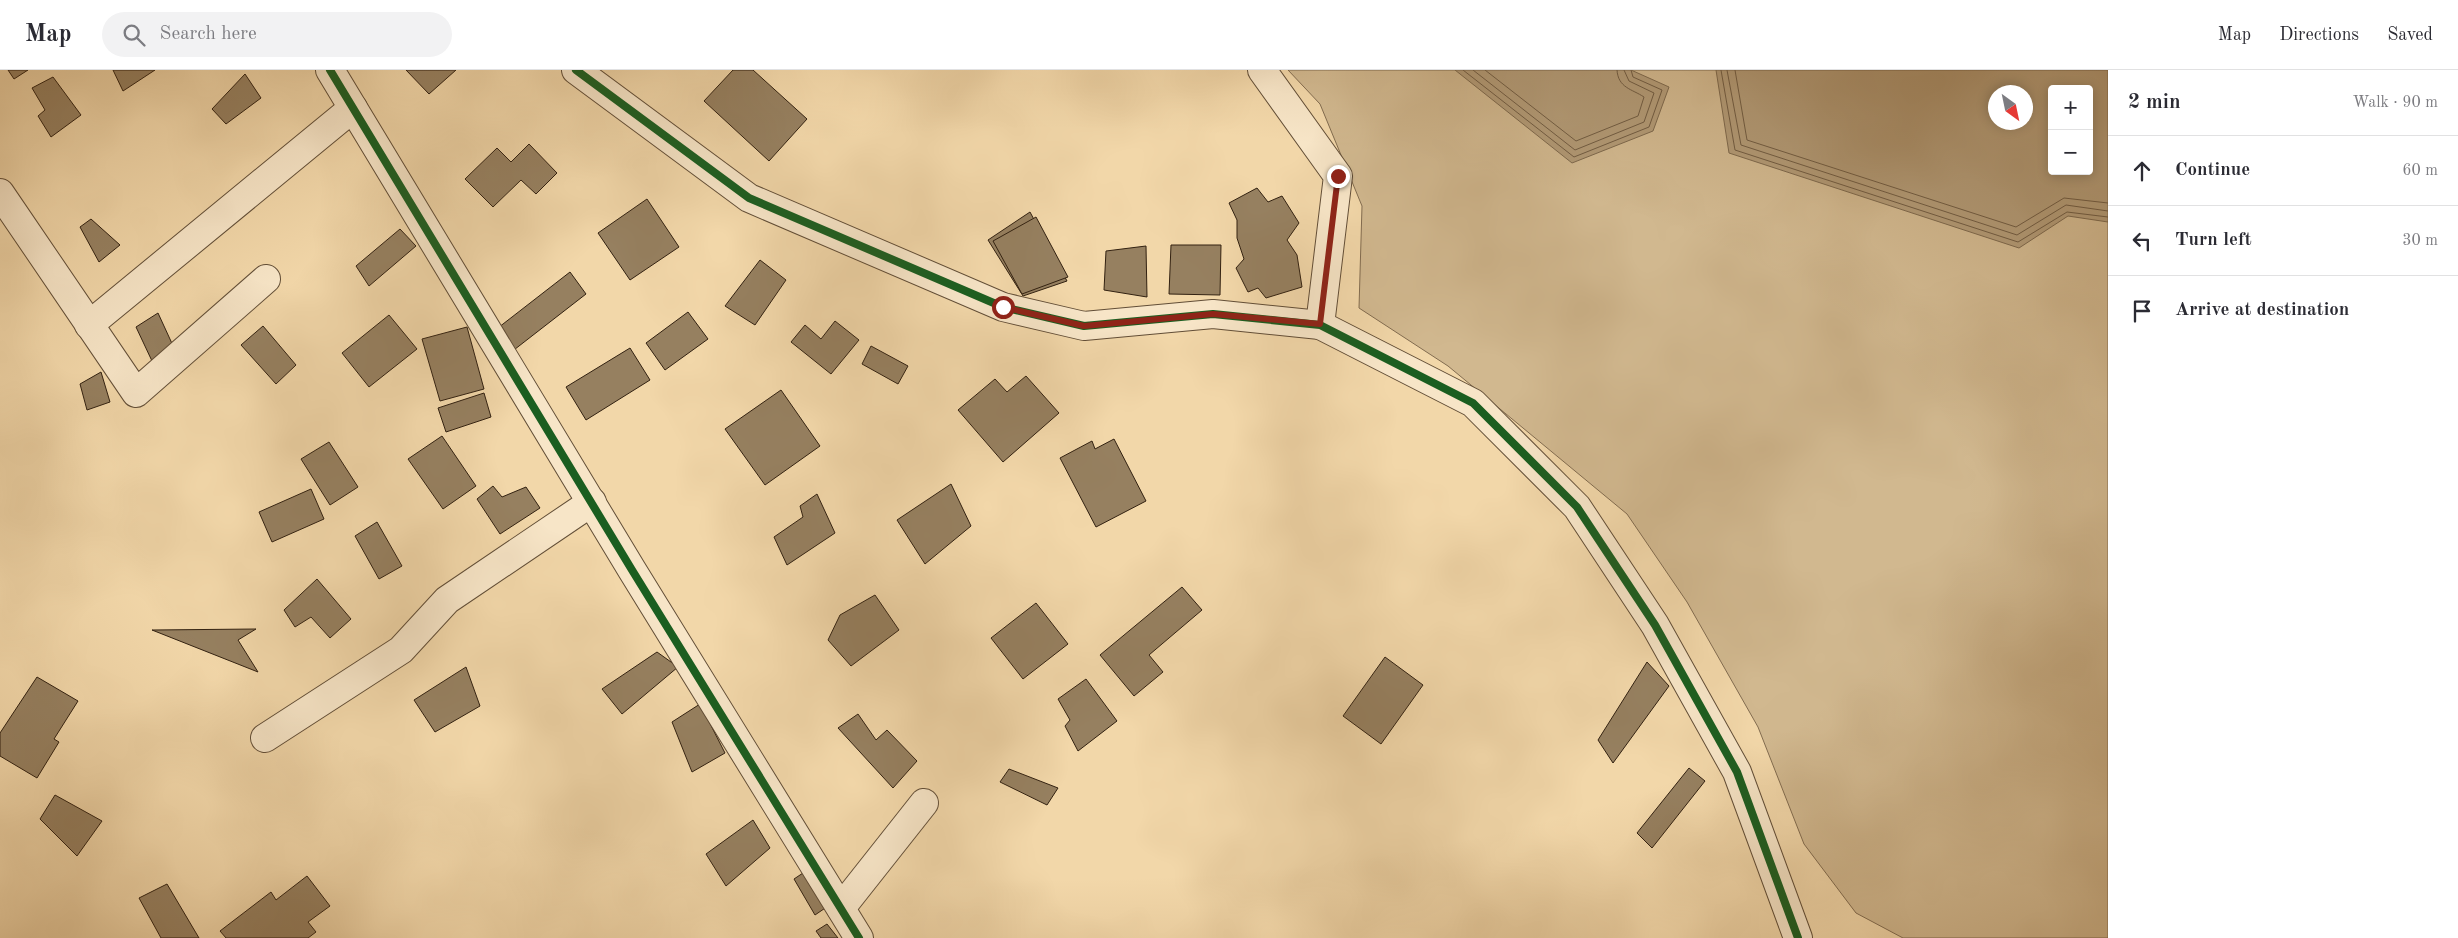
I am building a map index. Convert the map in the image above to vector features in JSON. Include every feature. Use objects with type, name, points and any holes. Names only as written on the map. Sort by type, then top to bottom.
[{"type":"street","points":[[330,70],[859,938]]},
{"type":"street","points":[[576,70],[749,198],[1003,307],[1084,326],[1213,314],[1320,324],[1472,402],[1577,507],[1655,625],[1737,772],[1798,938]]},
{"type":"street","points":[[1262,70],[1338,176],[1320,324]]},
{"type":"street","points":[[89,326],[353,108]]},
{"type":"street","points":[[0,193],[136,393],[266,279]]},
{"type":"street","points":[[265,738],[401,650],[448,600],[592,502]]},
{"type":"street","points":[[841,908],[924,803]]},
{"type":"shaded area","points":[[1288,70],[2108,70],[2108,938],[1903,938],[1856,913],[1804,844],[1758,727],[1687,602],[1627,514],[1448,366],[1359,308],[1362,206],[1320,104]]},
{"type":"water","points":[[1455,70],[1631,70],[1669,87],[1653,131],[1572,163]]},
{"type":"water","points":[[1716,70],[2108,70],[2108,222],[2068,216],[2019,248],[1729,153]]},
{"type":"building","points":[[8,70],[28,70],[14,79]]},
{"type":"building","points":[[113,70],[155,70],[123,91]]},
{"type":"building","points":[[406,70],[456,70],[429,94]]},
{"type":"building","points":[[733,70],[753,70],[807,119],[769,161],[704,101]]},
{"type":"building","points":[[245,74],[261,98],[226,124],[212,109]]},
{"type":"building","points":[[53,77],[81,115],[51,137],[38,116],[45,110],[32,88]]},
{"type":"building","points":[[529,144],[557,173],[536,194],[521,180],[493,207],[465,179],[497,148],[511,162]]},
{"type":"building","points":[[1257,188],[1268,202],[1282,196],[1299,223],[1287,240],[1297,255],[1302,287],[1266,298],[1258,288],[1248,292],[1236,268],[1244,259],[1237,238],[1237,220],[1229,203]]},
{"type":"building","points":[[647,199],[679,247],[630,280],[598,233]]},
{"type":"building","points":[[1030,212],[1067,281],[1023,296],[988,240]]},
{"type":"building","points":[[1036,217],[1068,277],[1022,294],[993,241]]},
{"type":"building","points":[[91,219],[120,245],[99,262],[80,227]]},
{"type":"building","points":[[400,229],[416,246],[369,286],[356,266]]},
{"type":"building","points":[[1171,245],[1221,245],[1220,295],[1169,294]]},
{"type":"building","points":[[1146,246],[1147,297],[1104,290],[1106,251]]},
{"type":"building","points":[[760,260],[786,280],[755,325],[725,306]]},
{"type":"building","points":[[570,272],[586,294],[510,353],[494,331]]},
{"type":"building","points":[[688,312],[708,339],[665,370],[646,343]]},
{"type":"building","points":[[158,313],[175,350],[152,361],[136,327]]},
{"type":"building","points":[[389,315],[417,349],[369,387],[342,353]]},
{"type":"building","points":[[835,321],[859,340],[831,374],[791,342],[805,325],[821,339]]},
{"type":"building","points":[[263,326],[296,365],[276,384],[241,345]]},
{"type":"building","points":[[467,327],[484,389],[440,401],[422,339]]},
{"type":"building","points":[[871,346],[908,366],[898,384],[862,364]]},
{"type":"building","points":[[630,348],[650,380],[586,420],[566,387]]},
{"type":"building","points":[[101,372],[110,402],[87,410],[80,384]]},
{"type":"building","points":[[1026,376],[1059,413],[1003,462],[958,410],[995,379],[1007,392]]},
{"type":"building","points":[[781,390],[820,446],[765,485],[725,429]]},
{"type":"building","points":[[484,393],[491,417],[446,432],[438,408]]},
{"type":"building","points":[[442,436],[476,486],[443,509],[408,459]]},
{"type":"building","points":[[1114,439],[1146,501],[1096,527],[1060,458],[1092,441],[1095,449]]},
{"type":"building","points":[[329,442],[358,487],[330,505],[301,459]]},
{"type":"building","points":[[951,484],[971,526],[925,564],[897,520]]},
{"type":"building","points":[[493,486],[502,497],[526,487],[540,508],[500,534],[477,499]]},
{"type":"building","points":[[311,489],[324,519],[272,542],[259,512]]},
{"type":"building","points":[[817,494],[835,533],[787,565],[774,537],[803,517],[800,506]]},
{"type":"building","points":[[377,522],[402,566],[379,579],[355,536]]},
{"type":"building","points":[[317,579],[351,619],[330,638],[311,617],[295,627],[284,610]]},
{"type":"building","points":[[1182,587],[1202,610],[1149,655],[1163,672],[1134,696],[1100,655]]},
{"type":"building","points":[[875,595],[899,630],[851,666],[828,640],[840,615]]},
{"type":"building","points":[[1036,603],[1068,644],[1023,679],[991,638]]},
{"type":"building","points":[[256,629],[238,640],[258,672],[152,630]]},
{"type":"building","points":[[657,652],[678,667],[622,714],[602,689]]},
{"type":"building","points":[[1385,657],[1423,685],[1381,744],[1343,716]]},
{"type":"building","points":[[1647,662],[1669,686],[1613,763],[1598,740]]},
{"type":"building","points":[[466,667],[480,706],[435,732],[414,700]]},
{"type":"building","points":[[37,677],[78,701],[54,739],[59,742],[37,778],[0,756],[0,733]]},
{"type":"building","points":[[1086,679],[1117,721],[1078,751],[1065,726],[1070,720],[1058,699]]},
{"type":"building","points":[[700,704],[725,753],[692,772],[672,722]]},
{"type":"building","points":[[858,714],[876,740],[887,730],[917,761],[893,788],[838,728]]},
{"type":"building","points":[[1689,768],[1705,781],[1652,848],[1637,833]]},
{"type":"building","points":[[1009,769],[1058,788],[1047,805],[1000,782]]},
{"type":"building","points":[[55,795],[102,821],[77,856],[40,819]]},
{"type":"building","points":[[753,820],[770,848],[726,886],[706,854]]},
{"type":"building","points":[[812,867],[834,902],[815,915],[794,879]]},
{"type":"building","points":[[307,876],[330,906],[308,922],[316,932],[308,938],[226,938],[220,931],[271,892],[276,900]]},
{"type":"building","points":[[167,884],[199,938],[161,938],[139,898]]},
{"type":"building","points":[[827,924],[838,938],[821,938],[816,931]]},
{"type":"cycle path","points":[[330,70],[632,570],[859,938]]},
{"type":"cycle path","points":[[576,70],[749,198],[1003,307],[1084,326],[1213,314],[1320,325],[1473,403],[1577,507],[1655,625],[1737,772],[1798,938]]},
{"type":"route","points":[[1003,307],[1084,326],[1213,314],[1320,324],[1338,176]]}]
